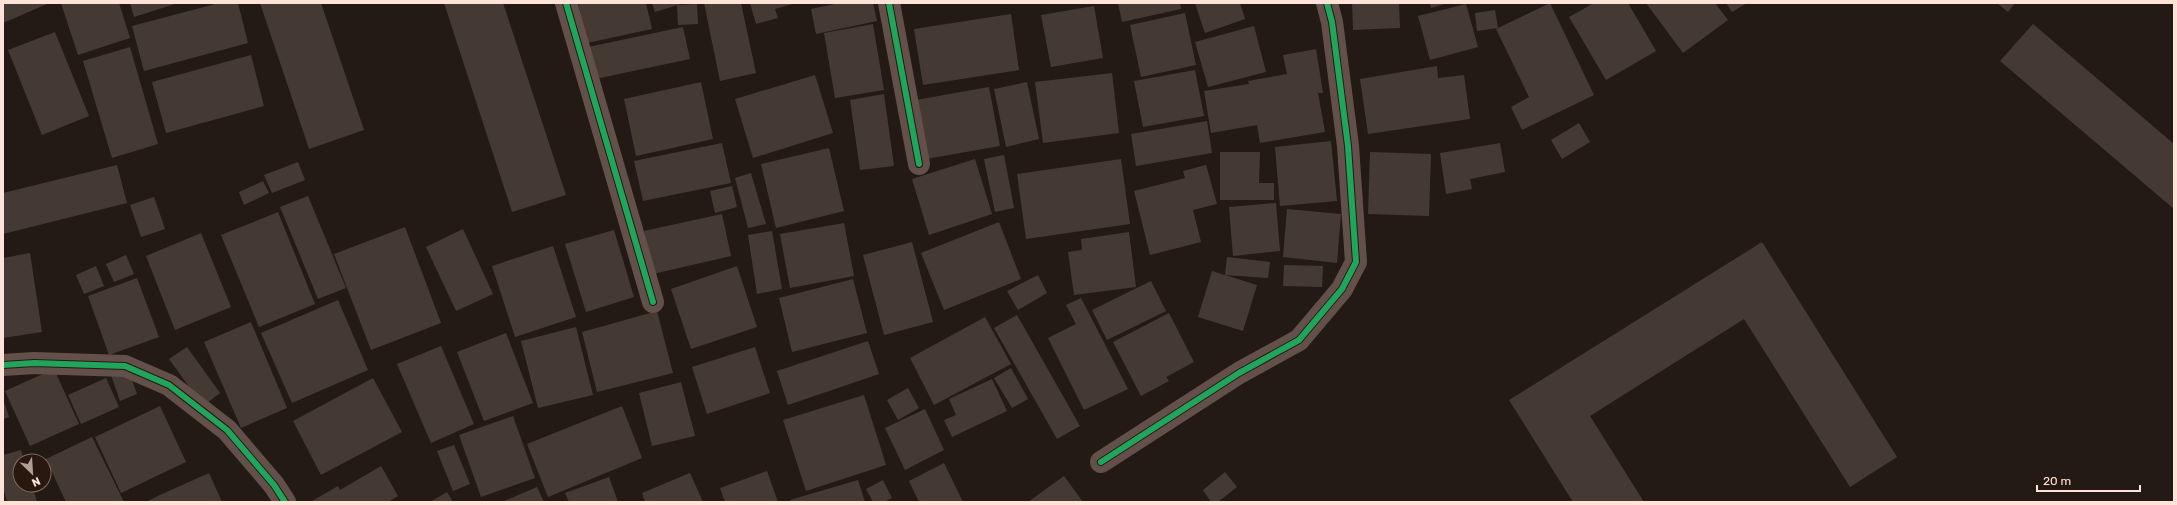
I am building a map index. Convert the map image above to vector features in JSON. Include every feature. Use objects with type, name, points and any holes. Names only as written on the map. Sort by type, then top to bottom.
[{"type":"street","points":[[566,3],[653,302]]},
{"type":"street","points":[[889,3],[919,164]]},
{"type":"street","points":[[1101,462],[1239,373],[1299,340],[1342,289],[1356,262],[1348,146],[1332,22],[1327,3]]},
{"type":"street","points":[[3,365],[34,363],[125,366],[169,385],[227,430],[274,485],[285,502]]},
{"type":"building","points":[[3,3],[46,3],[47,4],[3,23]]},
{"type":"building","points":[[61,3],[119,3],[130,38],[78,55]]},
{"type":"building","points":[[130,3],[178,3],[134,17]]},
{"type":"building","points":[[219,3],[238,3],[248,43],[144,71],[132,26]]},
{"type":"building","points":[[260,3],[321,3],[364,130],[309,149]]},
{"type":"building","points":[[444,3],[503,3],[566,195],[512,212]]},
{"type":"building","points":[[578,3],[646,3],[652,29],[587,43]]},
{"type":"building","points":[[652,3],[684,3],[655,12]]},
{"type":"building","points":[[704,3],[741,3],[756,73],[720,81]]},
{"type":"building","points":[[750,3],[796,3],[775,9],[778,18],[756,24]]},
{"type":"building","points":[[839,3],[873,3],[877,21],[816,34],[811,9]]},
{"type":"building","points":[[1118,3],[1180,3],[1181,9],[1122,22]]},
{"type":"building","points":[[1195,3],[1240,3],[1245,19],[1205,33]]},
{"type":"building","points":[[1352,3],[1399,3],[1400,28],[1353,30]]},
{"type":"building","points":[[1430,3],[1448,3],[1431,8]]},
{"type":"building","points":[[1550,3],[1594,95],[1522,130],[1511,107],[1529,97],[1496,29]]},
{"type":"building","points":[[1594,3],[1628,3],[1656,51],[1606,80],[1569,17]]},
{"type":"building","points":[[1646,3],[1715,3],[1728,20],[1683,53]]},
{"type":"building","points":[[1726,3],[1747,3],[1732,12]]},
{"type":"building","points":[[1997,3],[2015,3],[2008,12]]},
{"type":"building","points":[[697,4],[698,24],[678,25],[677,5]]},
{"type":"building","points":[[1466,4],[1478,47],[1430,60],[1418,16]]},
{"type":"building","points":[[1094,6],[1103,58],[1051,67],[1041,15]]},
{"type":"building","points":[[1495,10],[1498,28],[1477,31],[1475,13]]},
{"type":"building","points":[[1185,13],[1196,65],[1141,77],[1130,25]]},
{"type":"building","points":[[1011,14],[1019,70],[923,85],[914,29]]},
{"type":"building","points":[[873,24],[884,90],[835,98],[824,33]]},
{"type":"building","points":[[2033,24],[2174,144],[2174,209],[2000,61]]},
{"type":"building","points":[[1254,26],[1266,72],[1208,87],[1195,42]]},
{"type":"building","points":[[683,27],[690,59],[595,79],[588,47]]},
{"type":"building","points":[[55,32],[89,116],[42,135],[8,50]]},
{"type":"building","points":[[130,47],[158,144],[112,158],[83,61]]},
{"type":"building","points":[[1316,49],[1323,93],[1318,93],[1325,132],[1260,143],[1257,125],[1211,133],[1204,91],[1249,84],[1248,81],[1287,74],[1283,55]]},
{"type":"building","points":[[251,55],[264,106],[166,133],[152,82]]},
{"type":"building","points":[[1437,66],[1438,78],[1464,75],[1470,119],[1368,134],[1360,79]]},
{"type":"building","points":[[1195,70],[1204,116],[1143,127],[1134,81]]},
{"type":"building","points":[[1112,73],[1119,133],[1043,143],[1035,82]]},
{"type":"building","points":[[815,75],[833,133],[753,158],[735,99]]},
{"type":"building","points":[[701,82],[713,139],[636,156],[624,99]]},
{"type":"building","points":[[1027,82],[1039,139],[1006,147],[994,89]]},
{"type":"building","points":[[989,87],[1000,146],[926,159],[916,100]]},
{"type":"building","points":[[884,94],[894,166],[860,170],[850,100]]},
{"type":"building","points":[[1207,121],[1212,153],[1136,166],[1131,134]]},
{"type":"building","points":[[1579,123],[1590,142],[1562,159],[1551,140]]},
{"type":"building","points":[[1331,141],[1337,201],[1280,206],[1275,147]]},
{"type":"building","points":[[722,143],[731,183],[643,201],[634,161]]},
{"type":"building","points":[[1500,143],[1505,172],[1470,179],[1472,189],[1446,194],[1440,153]]},
{"type":"building","points":[[829,148],[844,211],[776,228],[761,164]]},
{"type":"building","points":[[1220,152],[1260,152],[1259,183],[1274,183],[1274,200],[1220,200]]},
{"type":"building","points":[[1370,152],[1431,154],[1429,216],[1368,214]]},
{"type":"building","points":[[1004,155],[1014,208],[995,212],[984,159]]},
{"type":"building","points":[[975,159],[992,214],[929,235],[912,179]]},
{"type":"building","points":[[1121,159],[1130,224],[1026,239],[1017,174]]},
{"type":"building","points":[[298,162],[305,180],[272,193],[264,175]]},
{"type":"building","points":[[117,165],[127,203],[3,234],[3,193]]},
{"type":"building","points":[[1206,165],[1217,204],[1193,210],[1201,242],[1150,255],[1134,191],[1185,178],[1183,171]]},
{"type":"building","points":[[751,173],[766,224],[748,228],[735,178]]},
{"type":"building","points":[[263,181],[269,193],[244,205],[239,192]]},
{"type":"building","points":[[732,186],[737,207],[715,213],[710,191]]},
{"type":"building","points":[[308,196],[346,288],[318,299],[280,207]]},
{"type":"building","points":[[154,197],[165,229],[141,237],[130,205]]},
{"type":"building","points":[[1276,203],[1280,251],[1233,256],[1229,207]]},
{"type":"building","points":[[1287,209],[1341,214],[1337,263],[1283,257]]},
{"type":"building","points":[[278,212],[315,304],[259,327],[221,235]]},
{"type":"building","points":[[722,214],[731,256],[653,274],[644,231]]},
{"type":"building","points":[[999,222],[1021,279],[944,310],[921,253]]},
{"type":"building","points":[[844,223],[854,276],[790,288],[780,234]]},
{"type":"building","points":[[405,227],[441,323],[371,350],[334,254]]},
{"type":"building","points":[[463,229],[493,294],[456,311],[426,247]]},
{"type":"building","points":[[614,230],[634,297],[586,312],[565,244]]},
{"type":"building","points":[[772,231],[782,289],[757,294],[748,235]]},
{"type":"building","points":[[1129,232],[1136,287],[1074,295],[1068,252],[1082,250],[1081,239]]},
{"type":"building","points":[[201,233],[231,307],[175,330],[146,256]]},
{"type":"building","points":[[912,242],[933,322],[884,335],[863,255]]},
{"type":"building","points":[[1762,242],[1897,457],[1850,487],[1744,319],[1590,416],[1644,502],[1573,502],[1509,400]]},
{"type":"building","points":[[553,246],[576,317],[515,337],[492,266]]},
{"type":"building","points":[[30,253],[42,332],[3,338],[3,258]]},
{"type":"building","points":[[126,255],[134,274],[114,282],[106,264]]},
{"type":"building","points":[[1227,257],[1270,262],[1268,278],[1225,275]]},
{"type":"building","points":[[1284,265],[1323,266],[1322,287],[1283,286]]},
{"type":"building","points":[[96,266],[104,286],[84,294],[76,275]]},
{"type":"building","points":[[737,266],[757,327],[691,349],[671,289]]},
{"type":"building","points":[[1212,271],[1257,285],[1243,331],[1198,317]]},
{"type":"building","points":[[1038,275],[1047,293],[1018,310],[1007,291]]},
{"type":"building","points":[[137,278],[159,337],[109,355],[88,296]]},
{"type":"building","points":[[853,279],[867,333],[792,352],[779,298]]},
{"type":"building","points":[[1151,281],[1166,311],[1107,340],[1092,310]]},
{"type":"building","points":[[1081,298],[1128,389],[1084,410],[1048,338],[1076,324],[1066,305]]},
{"type":"building","points":[[338,300],[368,370],[292,403],[261,333]]},
{"type":"building","points":[[657,311],[673,373],[597,392],[582,332]]},
{"type":"building","points":[[1169,313],[1194,362],[1166,377],[1169,381],[1141,396],[1113,342]]},
{"type":"building","points":[[1017,315],[1080,426],[1057,439],[994,328]]},
{"type":"building","points":[[985,317],[1011,364],[934,405],[910,358]]},
{"type":"building","points":[[251,322],[287,408],[241,428],[204,342]]},
{"type":"building","points":[[576,327],[593,395],[538,408],[521,341]]},
{"type":"building","points":[[506,333],[533,403],[484,421],[457,352]]},
{"type":"building","points":[[868,341],[879,374],[788,405],[777,371]]},
{"type":"building","points":[[441,346],[474,424],[431,443],[397,364]]},
{"type":"building","points":[[187,347],[220,393],[203,406],[169,359]]},
{"type":"building","points":[[755,347],[770,393],[707,414],[692,367]]},
{"type":"building","points":[[1011,368],[1028,399],[1012,408],[994,378]]},
{"type":"building","points":[[54,369],[79,424],[30,446],[5,391]]},
{"type":"building","points":[[128,369],[137,394],[120,401],[111,375]]},
{"type":"building","points":[[106,378],[119,407],[81,424],[68,395]]},
{"type":"building","points":[[373,378],[402,432],[321,475],[293,421]]},
{"type":"building","points":[[992,379],[1007,411],[952,437],[944,420],[956,415],[949,399]]},
{"type":"building","points":[[681,382],[695,436],[652,446],[639,393]]},
{"type":"building","points":[[908,388],[919,408],[898,420],[887,400]]},
{"type":"building","points":[[864,395],[886,465],[806,491],[783,420]]},
{"type":"building","points":[[3,399],[9,417],[3,419]]},
{"type":"building","points":[[160,406],[186,462],[121,493],[95,437]]},
{"type":"building","points":[[622,406],[642,458],[548,497],[527,444]]},
{"type":"building","points":[[925,409],[944,450],[905,470],[885,428]]},
{"type":"building","points":[[513,416],[535,478],[481,497],[459,435]]},
{"type":"building","points":[[92,437],[124,502],[66,502],[52,472],[52,456]]},
{"type":"building","points":[[454,445],[470,484],[453,491],[437,451]]},
{"type":"building","points":[[21,450],[22,453],[12,453],[12,493],[34,493],[37,502],[7,502],[3,487],[3,455]]},
{"type":"building","points":[[944,463],[963,502],[919,502],[909,481]]},
{"type":"building","points":[[381,466],[398,496],[388,502],[312,501],[338,486],[340,490]]},
{"type":"building","points":[[767,471],[778,502],[725,502],[720,488]]},
{"type":"building","points":[[1225,472],[1237,487],[1218,502],[1211,502],[1203,490]]},
{"type":"building","points":[[209,473],[222,502],[146,502],[160,495]]},
{"type":"building","points":[[690,473],[703,502],[645,502],[642,493]]},
{"type":"building","points":[[1064,476],[1083,502],[1028,502]]},
{"type":"building","points":[[609,477],[618,502],[569,502],[565,493]]},
{"type":"building","points":[[858,480],[865,502],[790,502],[790,500]]},
{"type":"building","points":[[883,480],[892,498],[884,502],[873,502],[866,489]]},
{"type":"building","points":[[537,487],[544,502],[502,502]]},
{"type":"building","points":[[447,492],[453,502],[430,502]]},
{"type":"cycle path","points":[[566,3],[653,302]]},
{"type":"cycle path","points":[[889,3],[919,164]]},
{"type":"cycle path","points":[[1101,462],[1239,373],[1299,340],[1342,289],[1356,262],[1348,146],[1332,22],[1327,3]]},
{"type":"cycle path","points":[[3,365],[34,363],[125,366],[169,385],[227,430],[274,485],[285,502]]}]
